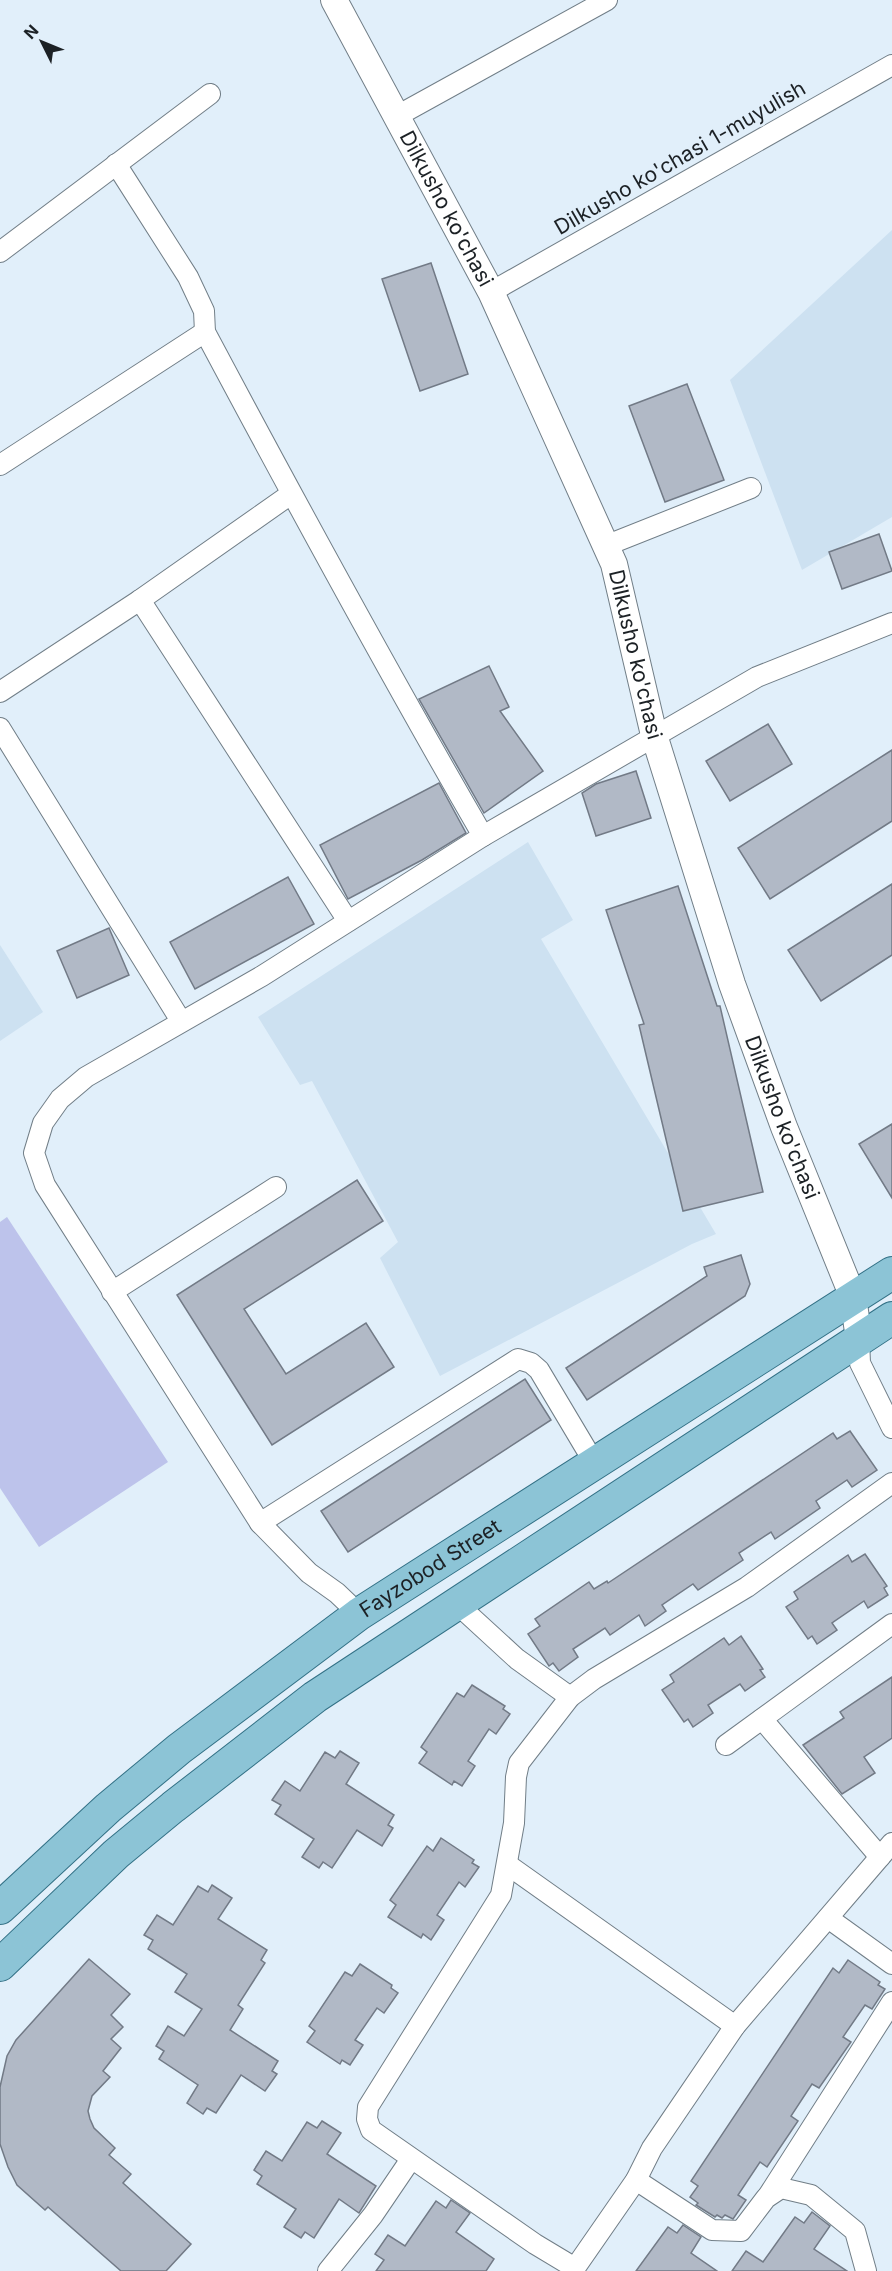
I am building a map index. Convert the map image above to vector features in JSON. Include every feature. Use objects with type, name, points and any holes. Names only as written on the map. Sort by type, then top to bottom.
[{"type":"main road","name":"Fayzobod Street","points":[[0,1908],[108,1808],[161,1764],[359,1614],[892,1272]]},
{"type":"main road","points":[[859,1339],[892,1318]]},
{"type":"main road","name":"Fayzobod Street","points":[[0,1965],[116,1854],[315,1697],[859,1339]]},
{"type":"street","name":"Dilkusho ko'chasi","points":[[334,0],[491,292],[614,564],[654,735],[736,995],[784,1127],[853,1298],[859,1339]]},
{"type":"street","points":[[397,116],[607,0]]},
{"type":"street","name":"Dilkusho ko'chasi 1-muyulish","points":[[491,292],[892,65]]},
{"type":"street","points":[[0,252],[210,94]]},
{"type":"street","points":[[116,164],[188,277],[204,311],[205,332],[405,701],[483,836]]},
{"type":"street","points":[[0,465],[205,332]]},
{"type":"street","points":[[605,546],[751,488]]},
{"type":"street","points":[[0,692],[140,600],[291,494]]},
{"type":"street","points":[[140,600],[348,921]]},
{"type":"street","points":[[359,1614],[337,1593],[309,1573],[261,1523],[112,1292],[45,1185],[34,1153],[43,1123],[71,1087],[262,976],[483,836],[654,735],[700,712],[757,677],[892,623]]},
{"type":"street","points":[[0,728],[181,1022]]},
{"type":"street","points":[[112,1292],[276,1187]]},
{"type":"street","points":[[859,1339],[860,1363],[892,1428]]},
{"type":"street","points":[[261,1523],[518,1359],[531,1363],[539,1370],[595,1464]]},
{"type":"street","points":[[762,1719],[886,1850],[735,2026],[652,2148],[636,2180],[574,2270],[371,2130],[367,2119],[368,2107],[501,1895],[508,1865],[519,1764],[570,1697],[594,1679],[747,1587],[892,1483]]},
{"type":"street","points":[[457,1604],[517,1659],[570,1697]]},
{"type":"street","points":[[726,1745],[892,1624]]},
{"type":"street","points":[[508,1865],[735,2026]]},
{"type":"street","points":[[828,1918],[892,1964]]},
{"type":"street","points":[[636,2180],[711,2230],[741,2231],[766,2198],[892,2002]]},
{"type":"street","points":[[328,2271],[373,2214],[411,2159]]},
{"type":"street","points":[[766,2198],[781,2188],[811,2195],[855,2231],[866,2271]]},
{"type":"shaded area","points":[[892,230],[892,517],[802,570],[730,380]]},
{"type":"shaded area","points":[[528,842],[573,920],[541,939],[716,1234],[692,1244],[440,1376],[380,1258],[398,1242],[312,1081],[300,1085],[258,1017]]},
{"type":"shaded area","points":[[0,945],[43,1012],[0,1041]]},
{"type":"shaded area","points":[[7,1217],[168,1462],[39,1547],[0,1488],[0,1222]]},
{"type":"building","points":[[431,263],[468,374],[420,391],[382,279]]},
{"type":"building","points":[[687,384],[724,480],[665,502],[629,406]]},
{"type":"building","points":[[879,534],[892,571],[842,589],[829,552]]},
{"type":"building","points":[[489,666],[509,707],[500,711],[543,771],[484,813],[419,699]]},
{"type":"building","points":[[768,724],[792,764],[730,801],[706,761]]},
{"type":"building","points":[[892,750],[892,821],[770,899],[738,848]]},
{"type":"building","points":[[636,771],[651,818],[596,836],[582,793],[596,784]]},
{"type":"building","points":[[439,783],[466,833],[422,860],[348,899],[320,845]]},
{"type":"building","points":[[288,877],[314,924],[195,989],[170,942]]},
{"type":"building","points":[[892,884],[892,955],[821,1001],[788,950]]},
{"type":"building","points":[[678,886],[717,1006],[720,1006],[763,1192],[683,1211],[639,1025],[644,1024],[606,910]]},
{"type":"building","points":[[109,928],[129,975],[77,998],[57,951]]},
{"type":"building","points":[[892,1124],[892,1198],[859,1144]]},
{"type":"building","points":[[357,1180],[383,1221],[244,1309],[286,1374],[366,1323],[394,1367],[272,1445],[177,1295]]},
{"type":"building","points":[[741,1255],[750,1284],[745,1296],[587,1400],[566,1368],[707,1276],[704,1267]]},
{"type":"building","points":[[525,1379],[551,1420],[348,1552],[321,1511]]},
{"type":"building","points":[[850,1431],[877,1470],[852,1487],[847,1480],[816,1501],[820,1508],[775,1539],[771,1532],[739,1553],[743,1560],[698,1590],[693,1584],[662,1605],[666,1611],[645,1626],[639,1615],[610,1635],[605,1628],[573,1649],[578,1657],[559,1671],[553,1663],[549,1666],[528,1634],[540,1626],[535,1619],[589,1582],[594,1589],[607,1581],[608,1583],[833,1433],[837,1439]]},
{"type":"building","points":[[865,1554],[887,1586],[884,1588],[888,1595],[868,1608],[864,1601],[832,1623],[837,1630],[817,1644],[812,1636],[808,1639],[786,1607],[798,1599],[794,1592],[848,1555],[852,1562]]},
{"type":"building","points":[[741,1636],[763,1669],[760,1670],[765,1677],[745,1691],[740,1684],[708,1705],[713,1713],[693,1727],[688,1719],[684,1722],[662,1690],[674,1682],[670,1675],[724,1638],[729,1645]]},
{"type":"building","points":[[892,1677],[892,1738],[864,1757],[875,1773],[842,1794],[803,1745],[844,1718],[840,1712]]},
{"type":"building","points":[[472,1685],[505,1706],[503,1709],[510,1714],[496,1734],[489,1729],[468,1761],[475,1766],[462,1786],[454,1781],[452,1785],[419,1763],[427,1752],[421,1747],[457,1693],[464,1697]]},
{"type":"building","points":[[340,1751],[359,1763],[346,1784],[394,1815],[388,1825],[393,1828],[382,1846],[357,1830],[332,1868],[323,1862],[319,1868],[302,1857],[314,1839],[275,1814],[281,1805],[272,1800],[285,1781],[300,1791],[325,1752],[335,1758]]},
{"type":"building","points":[[441,1838],[474,1860],[472,1863],[479,1867],[465,1887],[459,1882],[437,1915],[444,1920],[431,1940],[423,1934],[421,1938],[388,1917],[396,1905],[390,1900],[427,1846],[433,1851]]},
{"type":"building","points":[[212,1885],[232,1898],[218,1919],[267,1950],[261,1960],[265,1963],[238,2005],[243,2009],[230,2030],[278,2061],[272,2071],[277,2074],[265,2091],[241,2075],[216,2113],[207,2108],[203,2114],[187,2103],[198,2085],[159,2059],[164,2051],[156,2046],[168,2026],[184,2036],[202,2009],[175,1992],[187,1974],[148,1949],[153,1940],[144,1935],[157,1915],[173,1925],[198,1886],[208,1892]]},
{"type":"building","points":[[89,1959],[130,1994],[111,2015],[123,2027],[111,2039],[121,2048],[103,2071],[110,2077],[92,2096],[88,2111],[94,2128],[115,2148],[109,2155],[131,2174],[123,2183],[191,2244],[166,2271],[121,2271],[48,2207],[45,2210],[17,2185],[0,2144],[0,2087],[7,2056],[16,2040]]},
{"type":"building","points":[[848,1960],[880,1982],[878,1985],[885,1989],[872,2009],[865,2005],[843,2037],[851,2042],[819,2088],[812,2084],[791,2116],[798,2121],[767,2167],[760,2162],[738,2195],[746,2200],[733,2219],[725,2215],[722,2218],[717,2215],[715,2217],[696,2205],[698,2203],[690,2197],[698,2186],[691,2181],[833,1968],[839,1973]]},
{"type":"building","points":[[360,1964],[392,1985],[391,1988],[398,1993],[384,2013],[377,2008],[355,2040],[363,2045],[350,2065],[342,2060],[340,2064],[307,2042],[315,2031],[309,2026],[345,1972],[352,1976]]},
{"type":"building","points":[[322,2121],[341,2133],[327,2154],[376,2186],[359,2213],[339,2199],[314,2238],[305,2232],[301,2238],[284,2227],[296,2209],[257,2184],[262,2176],[254,2170],[266,2151],[282,2161],[307,2122],[317,2128]]},
{"type":"building","points":[[451,2200],[470,2213],[456,2232],[494,2259],[486,2271],[376,2271],[384,2260],[375,2254],[388,2235],[405,2246],[436,2201],[446,2208]]},
{"type":"building","points":[[812,2212],[830,2226],[814,2249],[847,2271],[732,2271],[746,2251],[763,2262],[795,2217],[804,2223]]},
{"type":"building","points":[[683,2225],[701,2237],[691,2253],[717,2271],[636,2271],[668,2227],[677,2233]]}]
